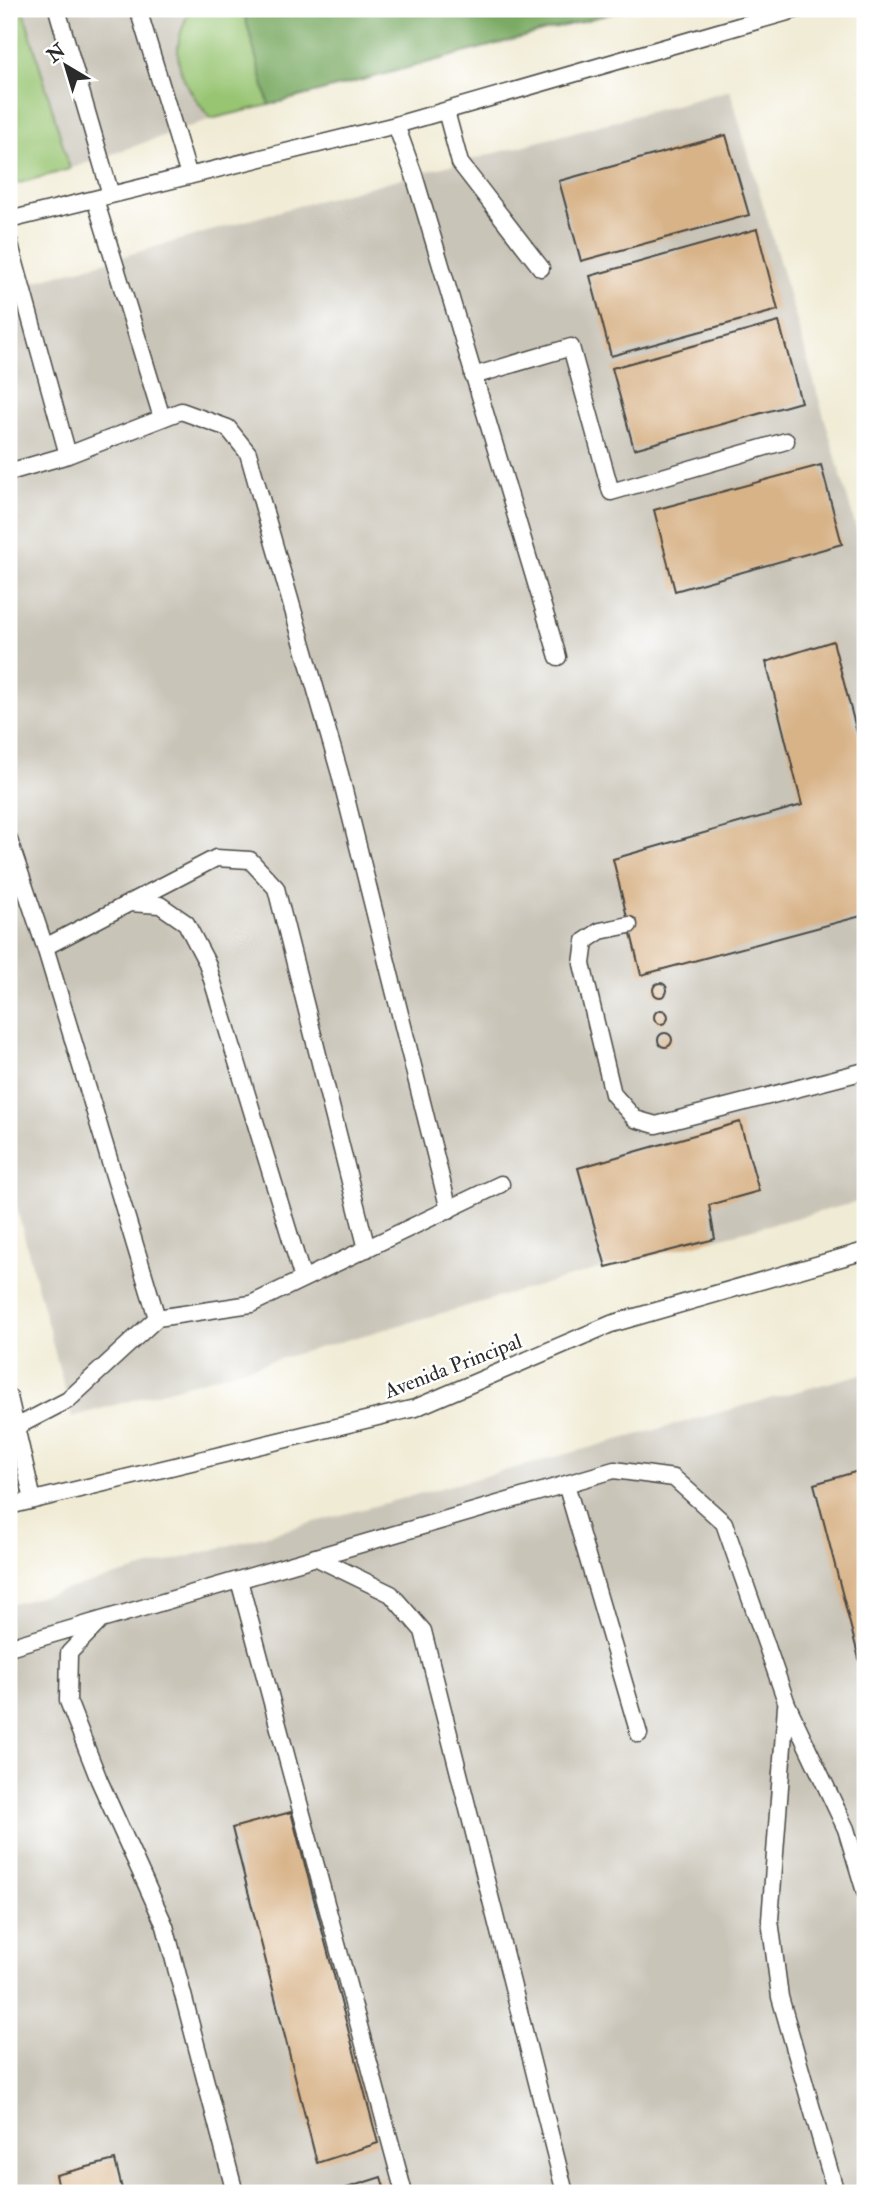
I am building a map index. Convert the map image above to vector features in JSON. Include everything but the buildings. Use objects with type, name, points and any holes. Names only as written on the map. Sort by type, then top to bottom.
[{"type":"lane","points":[[57,9],[111,195]]},
{"type":"lane","points":[[138,9],[189,176]]},
{"type":"lane","points":[[9,220],[396,125],[798,9]]},
{"type":"lane","points":[[446,111],[460,163],[541,268]]},
{"type":"lane","points":[[396,125],[414,175],[558,657]]},
{"type":"lane","points":[[95,199],[162,418]]},
{"type":"lane","points":[[9,241],[68,455]]},
{"type":"lane","points":[[473,376],[572,347],[611,492],[786,441]]},
{"type":"lane","points":[[9,472],[68,455],[181,411],[228,428],[248,453],[340,774],[449,1210]]},
{"type":"lane","points":[[9,840],[45,947],[157,1318]]},
{"type":"lane","points":[[45,947],[215,858],[250,860],[276,888],[367,1249]]},
{"type":"lane","points":[[127,902],[160,905],[186,923],[207,963],[303,1279]]},
{"type":"lane","points":[[628,925],[600,931],[586,941],[582,964],[613,1094],[635,1119],[656,1125],[865,1071]]},
{"type":"lane","points":[[16,1427],[68,1400],[157,1318],[251,1304],[501,1184]]},
{"type":"lane","name":"Avenida Principal","points":[[9,1506],[415,1408],[611,1324],[865,1251]]},
{"type":"lane","points":[[9,1398],[33,1500]]},
{"type":"lane","points":[[9,1647],[614,1470],[674,1478],[724,1523],[787,1704],[846,1829],[865,1892]]},
{"type":"lane","points":[[566,1484],[639,1734]]},
{"type":"lane","points":[[315,1558],[391,1594],[423,1631],[565,2193]]},
{"type":"lane","points":[[239,1580],[404,2193]]},
{"type":"lane","points":[[99,1621],[69,1653],[68,1701],[99,1780],[165,1926],[235,2193]]},
{"type":"lane","points":[[787,1704],[770,1920],[780,1997],[836,2193]]},
{"type":"shaded area","points":[[9,9],[243,9],[269,105],[211,119],[70,169],[9,186]]},
{"type":"shaded area","points":[[730,90],[865,559],[865,1200],[606,1267],[72,1417],[9,1179],[9,289],[305,204]]},
{"type":"shaded area","points":[[865,1373],[865,2193],[9,2193],[9,1605]]},
{"type":"green space","points":[[9,9],[23,9],[70,169],[9,186]]},
{"type":"green space","points":[[191,9],[243,9],[269,105],[211,119],[195,99],[180,66],[179,42]]},
{"type":"green space","points":[[243,9],[628,9],[269,105]]}]
